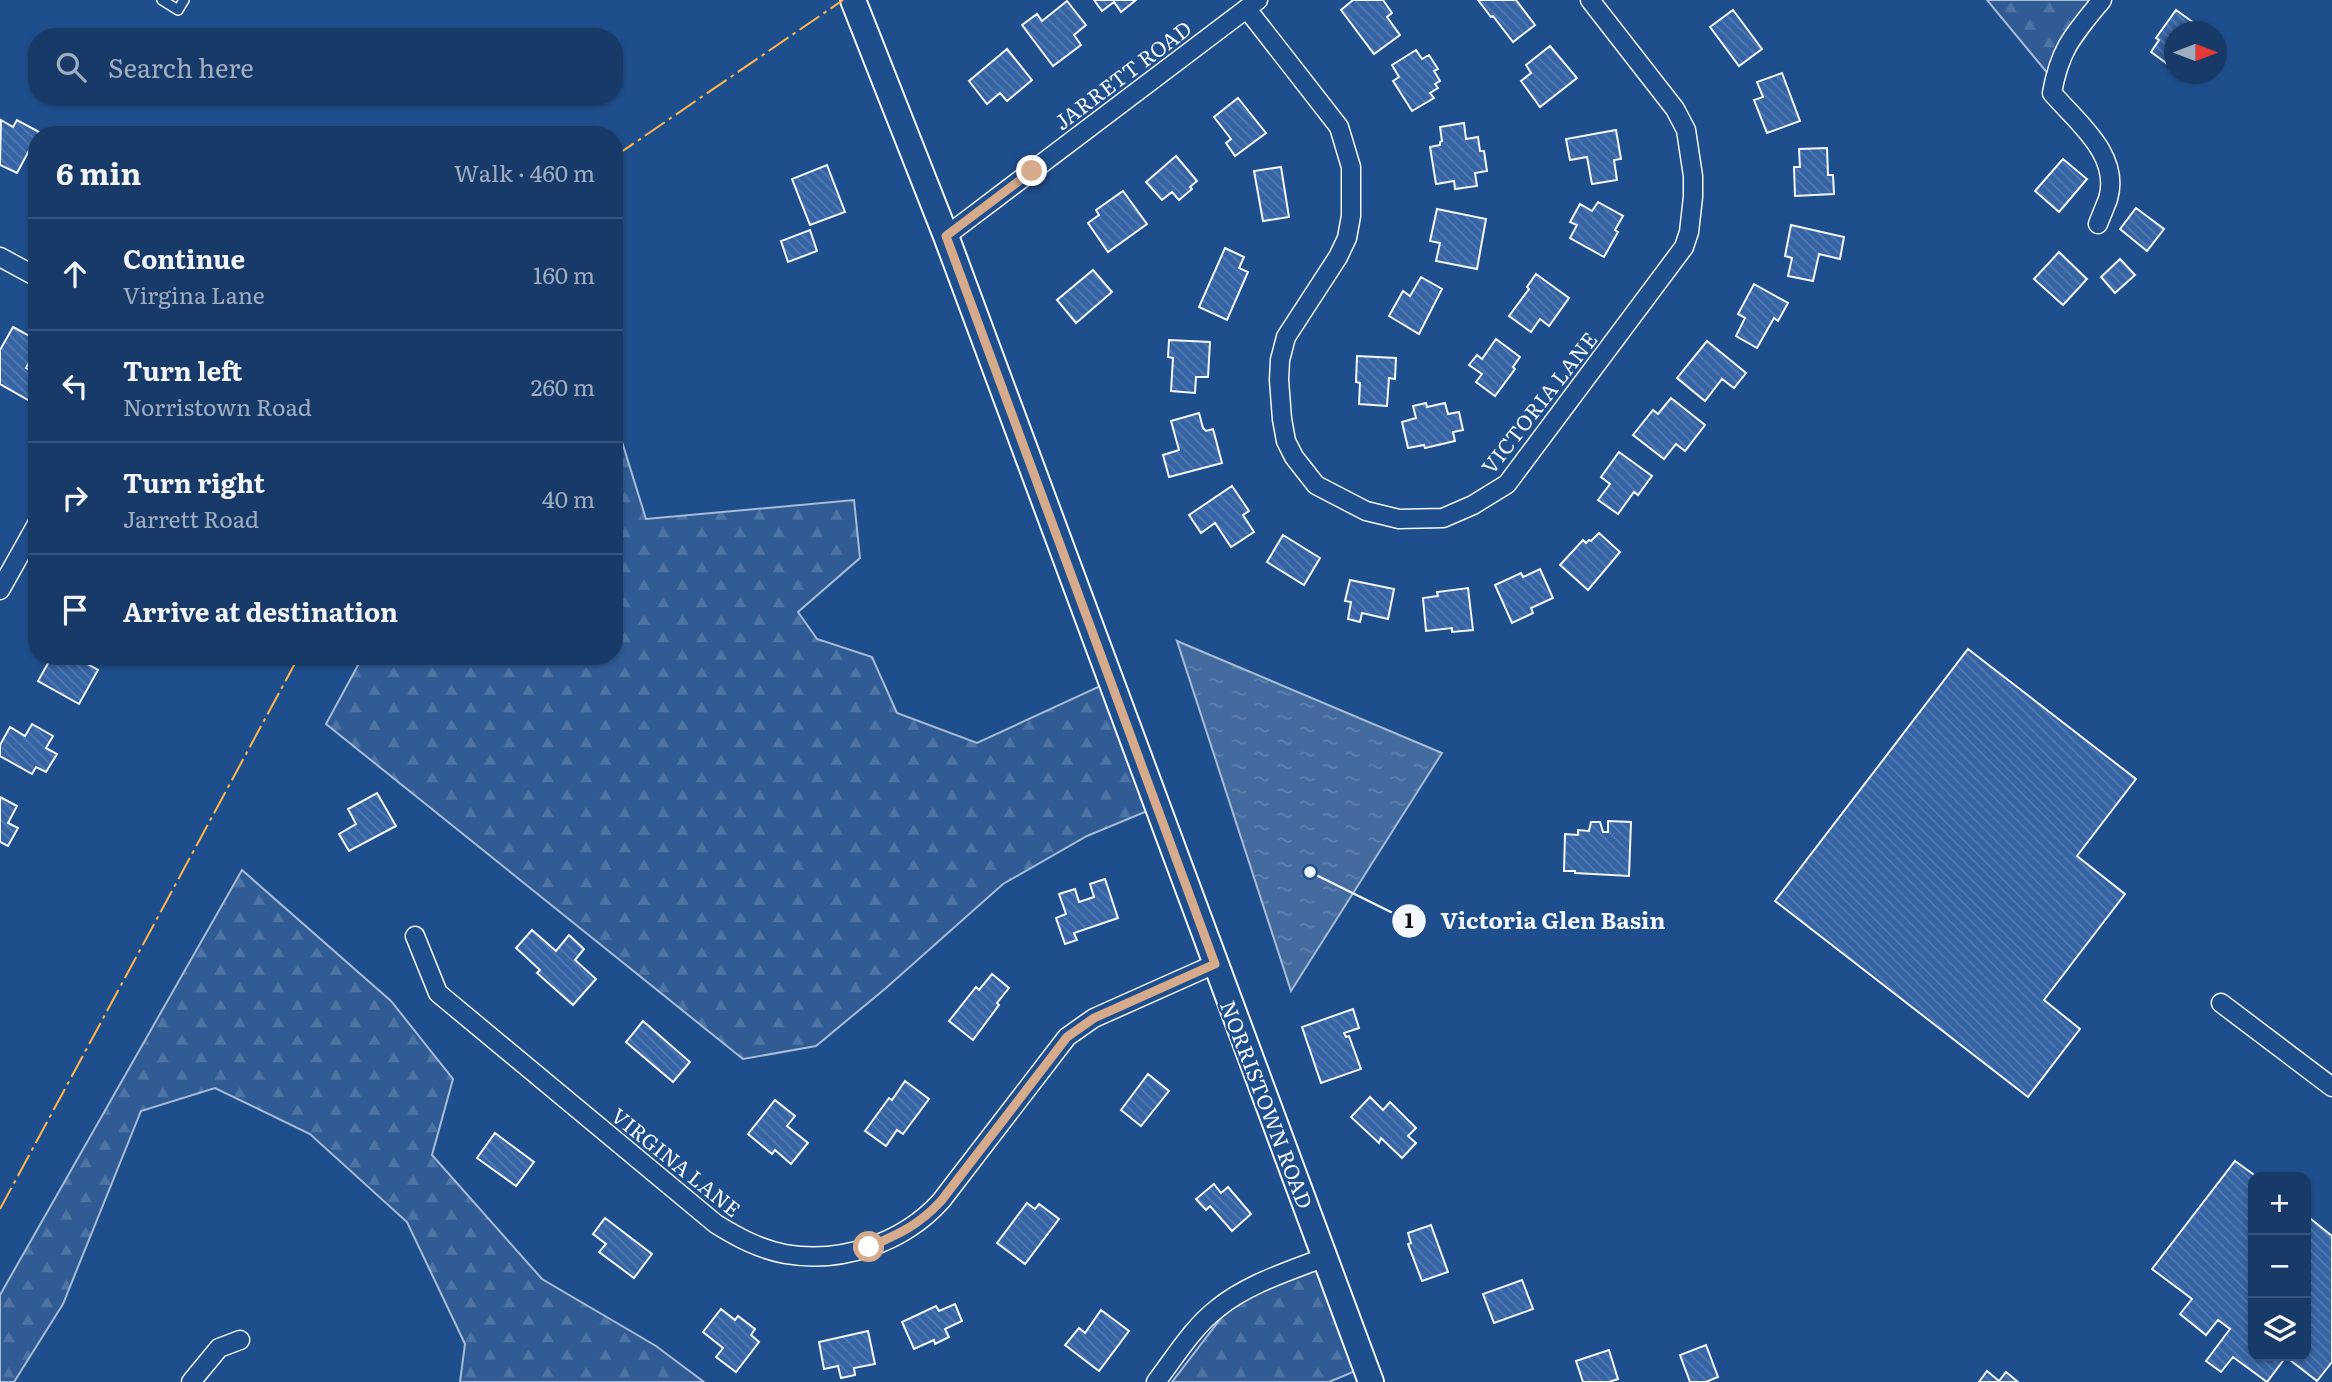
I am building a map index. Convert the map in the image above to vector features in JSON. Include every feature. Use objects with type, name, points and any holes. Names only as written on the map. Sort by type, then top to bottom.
[{"type":"main road","name":"NORRISTOWN ROAD","points":[[853,0],[946,236],[1371,1382]]},
{"type":"street","name":"VICTORIA LANE","points":[[1253,4],[1339,127],[1351,167],[1351,216],[1347,238],[1338,257],[1286,337],[1280,360],[1279,380],[1286,441],[1304,472],[1316,485],[1366,511],[1414,520],[1443,518],[1473,505],[1507,484],[1684,247],[1689,232],[1693,176],[1686,130],[1675,109],[1590,0]]},
{"type":"street","points":[[2098,224],[2109,196],[2108,163],[2096,141],[2052,93],[2056,71],[2069,40],[2102,0]]},
{"type":"street","name":"JARRETT ROAD","points":[[946,236],[1253,4]]},
{"type":"street","points":[[0,257],[28,272]]},
{"type":"street","points":[[0,590],[28,540]]},
{"type":"street","name":"VIRGINA LANE","points":[[415,936],[438,993],[694,1206],[737,1237],[763,1248],[802,1256],[836,1255],[860,1250],[904,1232],[925,1219],[1067,1037],[1094,1018],[1215,964]]},
{"type":"street","points":[[2221,1003],[2332,1087]]},
{"type":"street","points":[[1156,1382],[1187,1341],[1218,1308],[1251,1287],[1325,1256]]},
{"type":"street","points":[[191,1382],[219,1348],[240,1340]]},
{"type":"lane","points":[[162,0],[178,10],[184,0]]},
{"type":"green space","points":[[1987,0],[2111,0],[2054,81]]},
{"type":"green space","points":[[623,445],[646,519],[854,500],[860,558],[798,612],[817,639],[872,657],[897,713],[977,743],[1111,681],[1157,807],[1087,836],[1003,884],[816,1046],[743,1059],[326,724],[358,665],[623,665]]},
{"type":"green space","points":[[242,870],[391,1001],[453,1079],[432,1155],[542,1279],[656,1346],[704,1382],[460,1382],[465,1344],[407,1222],[310,1134],[215,1088],[141,1111],[63,1304],[14,1382],[0,1382],[0,1295]]},
{"type":"green space","points":[[1329,1266],[1365,1367],[1329,1382],[1172,1382],[1238,1296]]},
{"type":"water","points":[[1177,641],[1442,753],[1291,991]]},
{"type":"building","points":[[1094,0],[1136,0],[1121,12],[1114,2],[1102,11]]},
{"type":"building","points":[[1353,0],[1383,0],[1392,13],[1387,17],[1400,35],[1374,54],[1341,10]]},
{"type":"building","points":[[1478,0],[1516,0],[1535,25],[1513,42]]},
{"type":"building","points":[[1067,1],[1086,25],[1074,35],[1081,45],[1053,66],[1022,25],[1037,14],[1042,21]]},
{"type":"building","points":[[1733,10],[1762,49],[1739,66],[1710,27]]},
{"type":"building","points":[[2176,10],[2191,21],[2168,21]]},
{"type":"building","points":[[2164,27],[2164,61],[2151,52],[2159,40],[2156,38]]},
{"type":"building","points":[[1550,46],[1577,78],[1540,107],[1521,81],[1531,73],[1526,65]]},
{"type":"building","points":[[1007,49],[1032,80],[1007,101],[1000,93],[987,104],[969,81]]},
{"type":"building","points":[[1416,50],[1422,59],[1429,55],[1438,69],[1434,71],[1440,81],[1435,84],[1438,88],[1430,93],[1434,98],[1412,111],[1393,81],[1399,77],[1392,65]]},
{"type":"building","points":[[1782,73],[1800,121],[1767,133],[1754,100],[1763,97],[1757,82]]},
{"type":"building","points":[[1238,98],[1266,133],[1235,156],[1226,143],[1231,139],[1214,117]]},
{"type":"building","points":[[1,120],[13,127],[17,120],[28,126],[28,152],[17,173],[0,165]]},
{"type":"building","points":[[1464,123],[1466,139],[1478,137],[1480,151],[1484,151],[1487,171],[1475,173],[1477,186],[1455,189],[1454,181],[1436,184],[1430,147],[1440,145],[1442,141],[1440,127]]},
{"type":"building","points":[[1616,130],[1621,159],[1614,160],[1617,180],[1592,184],[1587,157],[1570,160],[1566,139]]},
{"type":"building","points":[[1827,148],[1828,175],[1833,175],[1834,194],[1795,196],[1794,167],[1800,167],[1799,149]]},
{"type":"building","points":[[1176,156],[1197,181],[1179,200],[1172,192],[1162,200],[1146,182]]},
{"type":"building","points":[[2063,159],[2087,179],[2059,212],[2035,191]]},
{"type":"building","points":[[827,165],[845,212],[810,225],[792,179]]},
{"type":"building","points":[[1281,167],[1289,217],[1263,221],[1254,171]]},
{"type":"building","points":[[1123,191],[1147,224],[1108,252],[1088,223],[1099,215],[1096,210]]},
{"type":"building","points":[[1598,202],[1623,216],[1615,230],[1618,232],[1604,257],[1570,238],[1577,225],[1570,222],[1580,204],[1592,211]]},
{"type":"building","points":[[2136,208],[2164,229],[2147,251],[2120,229]]},
{"type":"building","points":[[1437,209],[1486,219],[1477,269],[1436,261],[1440,243],[1430,241]]},
{"type":"building","points":[[1791,225],[1844,237],[1840,259],[1819,254],[1813,281],[1788,276],[1792,258],[1785,256]]},
{"type":"building","points":[[810,230],[817,251],[788,262],[781,241]]},
{"type":"building","points":[[1225,248],[1244,257],[1239,268],[1248,272],[1227,320],[1199,307]]},
{"type":"building","points":[[2059,252],[2087,279],[2063,305],[2034,279]]},
{"type":"building","points":[[2120,259],[2135,275],[2115,293],[2101,277]]},
{"type":"building","points":[[1093,270],[1112,292],[1076,323],[1057,300]]},
{"type":"building","points":[[1536,274],[1569,298],[1549,326],[1540,319],[1531,332],[1509,316],[1529,289],[1527,287]]},
{"type":"building","points":[[1421,277],[1442,289],[1419,334],[1389,316],[1403,291],[1410,296]]},
{"type":"building","points":[[1754,284],[1788,303],[1778,321],[1774,318],[1757,348],[1736,336],[1745,318],[1738,314]]},
{"type":"building","points":[[13,327],[28,335],[28,400],[0,384],[0,350]]},
{"type":"building","points":[[1496,339],[1520,357],[1513,367],[1515,369],[1495,396],[1476,382],[1482,374],[1469,365],[1477,355],[1482,359]]},
{"type":"building","points":[[1169,340],[1210,342],[1208,377],[1196,377],[1195,393],[1171,391],[1173,358],[1168,357]]},
{"type":"building","points":[[1707,341],[1746,373],[1734,388],[1722,379],[1705,401],[1677,378]]},
{"type":"building","points":[[1357,356],[1396,358],[1395,379],[1389,378],[1387,406],[1359,404]]},
{"type":"building","points":[[1671,398],[1705,425],[1685,451],[1676,444],[1664,459],[1633,435],[1653,410],[1658,414]]},
{"type":"building","points":[[1426,403],[1427,407],[1445,403],[1448,414],[1459,412],[1463,430],[1453,432],[1455,441],[1425,448],[1424,445],[1408,448],[1402,422],[1416,418],[1413,406]]},
{"type":"building","points":[[1199,413],[1203,428],[1206,431],[1213,429],[1222,463],[1169,477],[1163,455],[1179,450],[1171,421]]},
{"type":"building","points":[[1619,452],[1652,476],[1638,495],[1634,492],[1618,514],[1598,500],[1610,484],[1601,477]]},
{"type":"building","points":[[1232,486],[1249,511],[1243,515],[1254,532],[1231,547],[1215,523],[1201,533],[1189,515]]},
{"type":"building","points":[[1599,533],[1620,552],[1588,590],[1560,565],[1583,540],[1586,543],[1591,541]]},
{"type":"building","points":[[1283,535],[1320,558],[1304,585],[1267,562]]},
{"type":"building","points":[[1540,569],[1553,598],[1531,608],[1533,613],[1512,623],[1495,585],[1521,573],[1523,577]]},
{"type":"building","points":[[1350,580],[1394,589],[1388,619],[1362,613],[1360,622],[1348,619],[1351,602],[1345,601]]},
{"type":"building","points":[[1468,588],[1473,630],[1452,632],[1452,628],[1426,631],[1423,598],[1438,596],[1437,592]]},
{"type":"building","points":[[1968,649],[2136,779],[2077,856],[2125,894],[2044,1000],[2080,1029],[2028,1097],[1775,901]]},
{"type":"building","points":[[47,665],[89,665],[98,670],[79,704],[38,681]]},
{"type":"building","points":[[32,724],[53,736],[46,748],[57,754],[46,772],[36,767],[32,774],[0,756],[0,745],[10,727],[25,736]]},
{"type":"building","points":[[377,793],[396,826],[349,851],[339,834],[356,824],[348,809]]},
{"type":"building","points":[[0,797],[17,806],[8,823],[18,828],[8,846],[0,842]]},
{"type":"building","points":[[1608,821],[1631,822],[1629,876],[1564,871],[1565,834],[1578,835],[1578,830],[1589,831],[1591,822],[1600,822],[1603,832],[1608,832]]},
{"type":"building","points":[[1105,879],[1118,918],[1074,933],[1077,940],[1065,944],[1056,918],[1066,914],[1059,894],[1075,889],[1079,902],[1094,897],[1090,884]]},
{"type":"building","points":[[532,930],[556,951],[569,935],[584,949],[575,960],[596,979],[573,1005],[537,973],[540,970],[516,948]]},
{"type":"building","points":[[992,974],[1009,988],[973,1040],[949,1021],[976,987],[979,990]]},
{"type":"building","points":[[1353,1009],[1359,1028],[1344,1033],[1346,1037],[1349,1036],[1361,1069],[1321,1083],[1302,1027]]},
{"type":"building","points":[[643,1021],[690,1062],[673,1082],[626,1042]]},
{"type":"building","points":[[1148,1074],[1169,1091],[1141,1126],[1121,1110]]},
{"type":"building","points":[[905,1081],[929,1099],[903,1134],[897,1130],[886,1146],[865,1131]]},
{"type":"building","points":[[1370,1097],[1383,1110],[1390,1102],[1416,1128],[1408,1136],[1416,1143],[1402,1158],[1381,1138],[1379,1143],[1351,1117]]},
{"type":"building","points":[[775,1100],[795,1116],[787,1126],[808,1143],[791,1164],[775,1150],[772,1154],[748,1134]]},
{"type":"building","points":[[495,1133],[534,1162],[516,1186],[477,1158]]},
{"type":"building","points":[[2235,1161],[2250,1172],[2248,1172],[2248,1361],[2283,1361],[2267,1382],[2233,1357],[2221,1372],[2206,1361],[2230,1329],[2218,1320],[2206,1335],[2180,1314],[2192,1299],[2152,1269]]},
{"type":"building","points":[[1214,1184],[1221,1193],[1228,1187],[1251,1214],[1232,1231],[1210,1206],[1206,1210],[1196,1199]]},
{"type":"building","points":[[1027,1203],[1035,1209],[1039,1204],[1059,1219],[1025,1264],[997,1243]]},
{"type":"building","points":[[605,1218],[652,1254],[634,1278],[599,1252],[606,1244],[593,1234]]},
{"type":"building","points":[[2311,1219],[2332,1236],[2332,1362],[2317,1381],[2291,1361],[2311,1361]]},
{"type":"building","points":[[1431,1225],[1448,1272],[1422,1281],[1408,1244],[1411,1243],[1408,1233]]},
{"type":"building","points":[[1522,1280],[1533,1309],[1494,1323],[1483,1294]]},
{"type":"building","points":[[955,1304],[962,1321],[945,1329],[949,1337],[914,1349],[902,1322],[936,1306],[939,1311]]},
{"type":"building","points":[[721,1309],[735,1320],[738,1316],[755,1329],[751,1335],[759,1342],[736,1372],[716,1357],[723,1348],[703,1332]]},
{"type":"building","points":[[1101,1310],[1129,1331],[1099,1371],[1065,1345],[1079,1328],[1085,1333]]},
{"type":"building","points":[[868,1331],[875,1364],[854,1368],[855,1375],[841,1378],[838,1366],[824,1369],[819,1342]]},
{"type":"building","points":[[1706,1345],[1718,1377],[1706,1382],[1690,1382],[1680,1355]]},
{"type":"building","points":[[1609,1350],[1618,1379],[1609,1382],[1583,1382],[1576,1361]]},
{"type":"building","points":[[1987,1371],[1999,1381],[2006,1372],[2018,1382],[1979,1382]]},
{"type":"power","points":[[623,151],[843,0]]},
{"type":"power","points":[[0,1209],[294,665]]},
{"type":"place","name":"Victoria Glen Basin","points":[[1310,872]]},
{"type":"route","points":[[869,1247],[904,1232],[925,1219],[1067,1037],[1094,1018],[1215,964],[946,236],[1032,171]]}]
